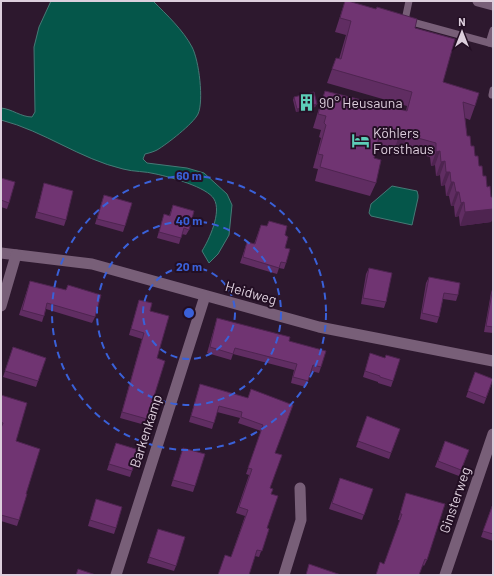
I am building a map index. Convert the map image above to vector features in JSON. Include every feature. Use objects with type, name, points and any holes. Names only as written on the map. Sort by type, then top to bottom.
[{"type":"street","points":[[478,1],[493,5]]},
{"type":"street","name":"Heidweg","points":[[1,253],[92,264],[319,328],[493,361]]},
{"type":"street","points":[[1,306],[16,255]]},
{"type":"street","name":"Barkenkamp","points":[[116,575],[205,296]]},
{"type":"street","name":"Ginsterweg","points":[[445,575],[493,434]]},
{"type":"street","points":[[284,575],[301,520],[300,488]]},
{"type":"lane","points":[[410,1],[405,20],[491,44],[493,30]]},
{"type":"shaded area","points":[[51,1],[153,1],[174,23],[192,47],[199,70],[201,91],[200,108],[198,114],[179,134],[157,150],[145,154],[143,159],[147,163],[187,168],[204,173],[227,194],[232,205],[229,235],[218,254],[209,263],[202,251],[214,226],[216,218],[216,205],[214,199],[204,190],[170,177],[127,170],[92,159],[32,131],[1,120],[1,108],[28,117],[32,117],[35,112],[34,47],[39,27]]},
{"type":"shaded area","points":[[392,186],[417,191],[418,198],[412,225],[371,216],[369,213],[371,204]]},
{"type":"building","points":[[345,1],[376,9],[377,7],[417,19],[415,28],[455,39],[443,82],[479,93],[475,106],[463,102],[467,136],[470,136],[471,146],[474,146],[475,156],[478,156],[479,166],[482,166],[483,176],[486,176],[487,187],[490,186],[491,197],[493,197],[493,209],[465,212],[464,202],[461,203],[459,192],[456,192],[454,182],[451,182],[450,172],[446,172],[445,161],[441,162],[440,151],[436,152],[436,143],[407,135],[402,139],[398,139],[381,129],[374,158],[381,160],[376,183],[320,167],[323,155],[318,154],[326,125],[324,123],[326,116],[318,114],[325,91],[407,111],[412,92],[332,69],[336,58],[341,59],[351,21],[340,18]]},
{"type":"building","name":"90° Heusauna","points":[[314,92],[317,104],[297,109],[294,97]]},
{"type":"building","points":[[1,178],[15,182],[9,203],[1,200]]},
{"type":"building","points":[[44,183],[73,191],[66,220],[37,212]]},
{"type":"building","points":[[104,195],[132,203],[125,226],[97,219]]},
{"type":"building","points":[[173,205],[194,211],[189,230],[184,228],[181,238],[159,232],[164,214],[170,216]]},
{"type":"building","points":[[269,221],[287,226],[285,235],[288,237],[285,248],[290,249],[286,263],[281,262],[279,268],[243,257],[247,242],[255,244],[261,225],[267,226]]},
{"type":"building","points":[[369,268],[392,273],[386,302],[363,298]]},
{"type":"building","points":[[429,277],[460,283],[458,295],[444,293],[439,317],[422,313]]},
{"type":"building","points":[[30,281],[66,290],[68,285],[101,295],[95,317],[47,303],[44,316],[22,310]]},
{"type":"building","points":[[493,287],[493,327],[486,326]]},
{"type":"building","points":[[139,300],[152,303],[150,311],[169,316],[157,358],[165,361],[147,419],[122,412],[144,333],[131,329]]},
{"type":"building","points":[[217,318],[290,337],[289,341],[326,351],[321,367],[313,365],[308,381],[293,377],[297,364],[235,348],[233,354],[210,347]]},
{"type":"building","points":[[13,347],[46,358],[38,381],[5,371]]},
{"type":"building","points":[[370,353],[385,358],[386,355],[400,359],[393,381],[365,371]]},
{"type":"building","points":[[475,372],[493,379],[486,398],[468,391]]},
{"type":"building","points":[[200,384],[248,398],[251,389],[293,405],[275,453],[282,455],[270,488],[273,489],[271,494],[278,496],[267,528],[269,529],[262,551],[257,550],[249,575],[218,575],[225,555],[231,557],[248,510],[239,507],[252,469],[248,468],[263,425],[241,417],[242,412],[219,406],[214,423],[191,416]]},
{"type":"building","points":[[1,395],[27,403],[16,441],[40,449],[19,520],[1,515],[1,428],[3,423],[1,422]]},
{"type":"building","points":[[367,416],[400,429],[391,453],[358,441]]},
{"type":"building","points":[[445,441],[469,450],[461,470],[438,461]]},
{"type":"building","points":[[116,443],[139,450],[132,471],[109,464]]},
{"type":"building","points":[[183,448],[205,454],[195,486],[173,480]]},
{"type":"building","points":[[340,478],[373,489],[364,515],[332,503]]},
{"type":"building","points":[[406,493],[445,504],[427,560],[425,559],[419,575],[376,575],[380,562],[384,564],[402,514],[400,514]]},
{"type":"building","points":[[96,499],[122,507],[116,528],[90,520]]},
{"type":"building","points":[[493,504],[493,534],[483,531]]},
{"type":"building","points":[[158,529],[185,537],[176,566],[149,557]]},
{"type":"building","points":[[309,564],[341,575],[306,575]]},
{"type":"building","points":[[78,569],[96,575],[76,575]]},
{"type":"place","name":"90° Heusauna","points":[[306,103]]},
{"type":"place","name":"Köhlers Forsthaus","points":[[360,141]]}]
